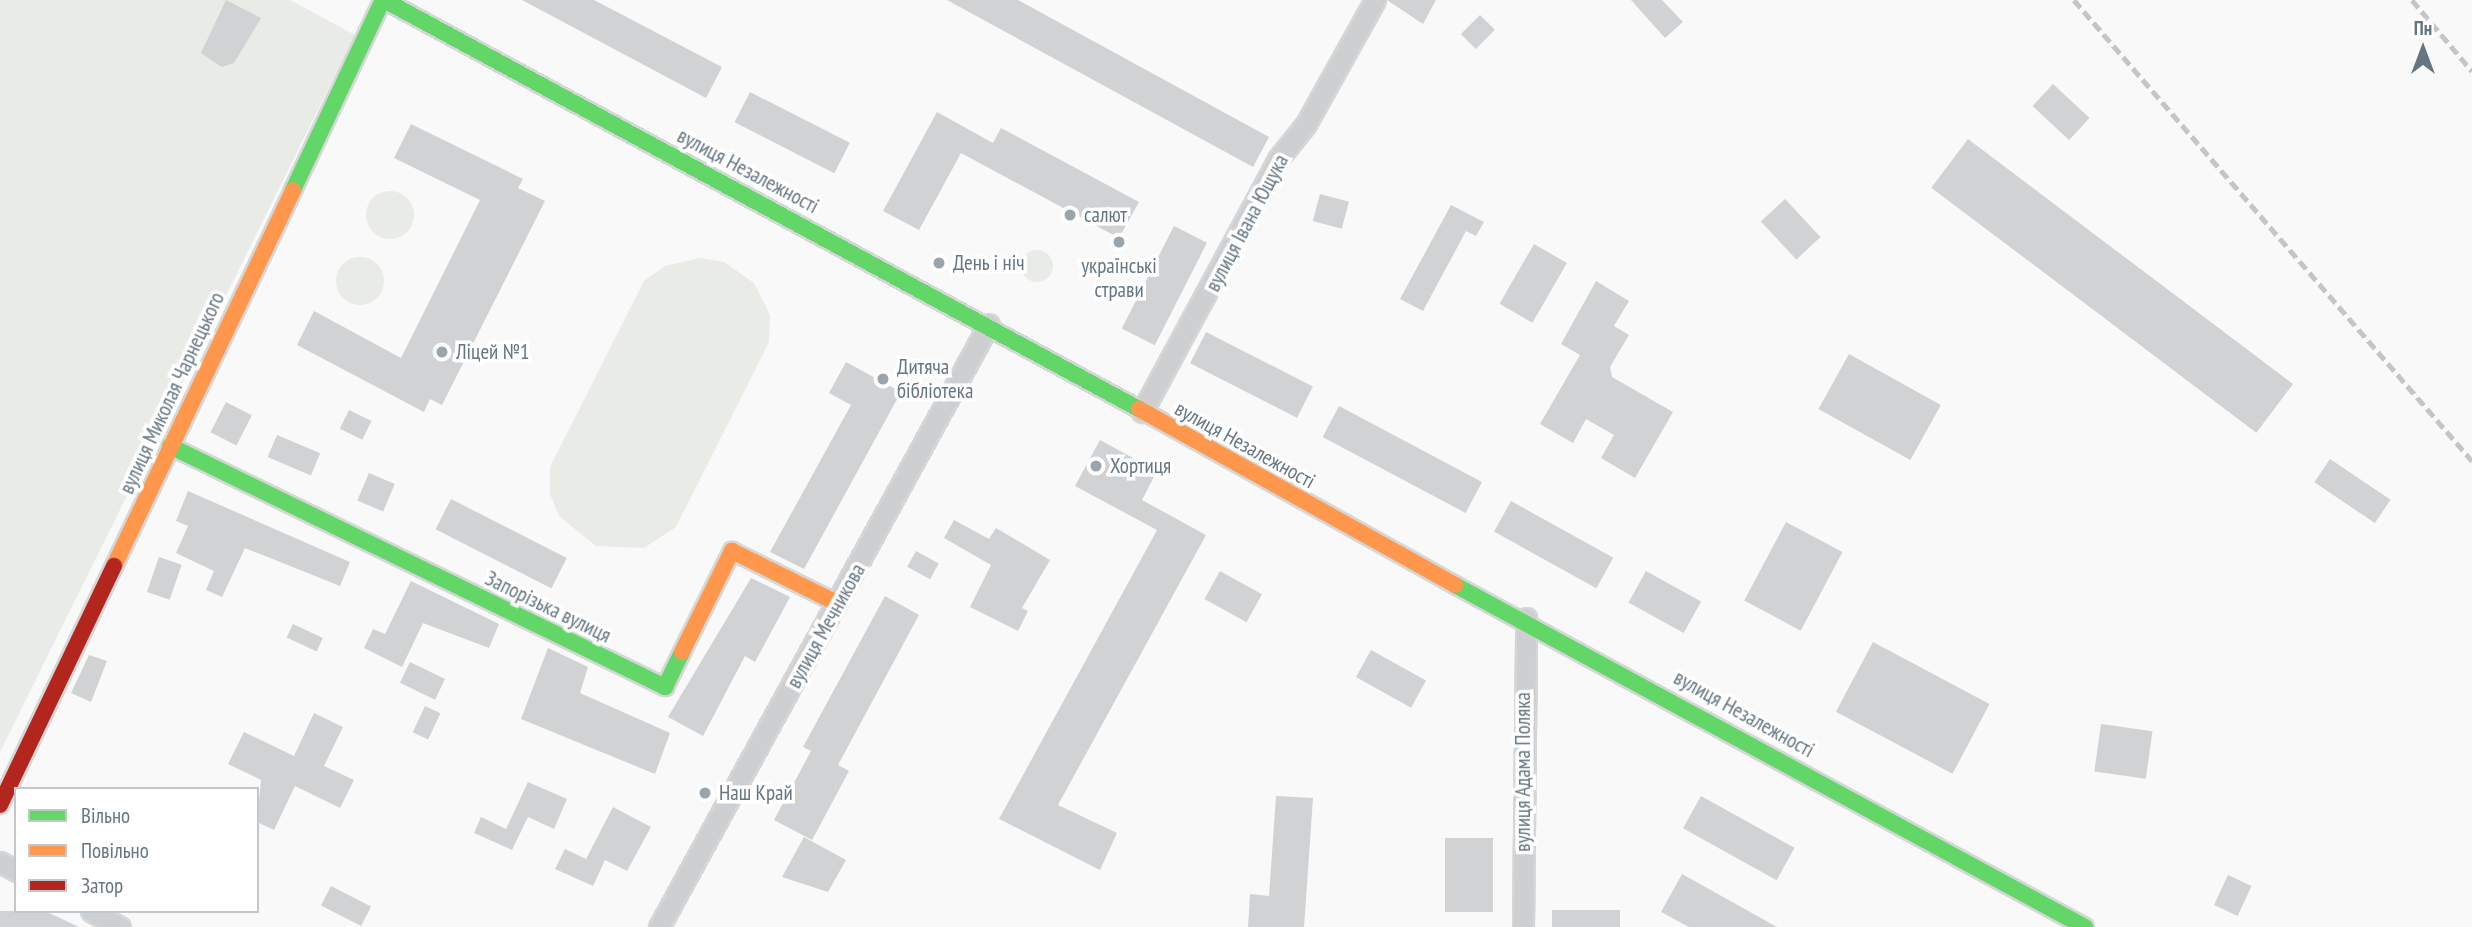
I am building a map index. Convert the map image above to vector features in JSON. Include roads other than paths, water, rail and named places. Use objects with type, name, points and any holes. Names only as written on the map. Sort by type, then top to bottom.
[{"type":"main road","name":"вулиця Незалежності","points":[[383,0],[989,324],[1142,412],[1525,618],[2085,927]]},
{"type":"main road","name":"вулиця Миколая Чарнецького","points":[[0,805],[383,0]]},
{"type":"main road","name":"Запорізька вулиця","points":[[170,446],[665,687],[732,551],[839,604]]},
{"type":"street","name":"вулиця Івана Ющука","points":[[1142,412],[1278,159],[1306,124],[1375,0]]},
{"type":"street","name":"вулиця Мечникова","points":[[659,927],[839,604],[989,324]]},
{"type":"street","name":"вулиця Адама Поляка","points":[[1523,927],[1525,618]]},
{"type":"street","points":[[95,913],[120,927]]},
{"type":"railway","points":[[2074,0],[2472,461]]},
{"type":"railway","points":[[2412,0],[2472,71]]},
{"type":"place","name":"салют","points":[[1070,215]]},
{"type":"place","name":"українські страви","points":[[1119,242]]},
{"type":"place","name":"День і ніч","points":[[939,263]]},
{"type":"place","name":"Ліцей №1","points":[[442,352]]},
{"type":"place","name":"Дитяча бібліотека","points":[[883,379]]},
{"type":"place","name":"Хортиця","points":[[1096,466]]},
{"type":"place","name":"Наш Край","points":[[705,793]]}]
